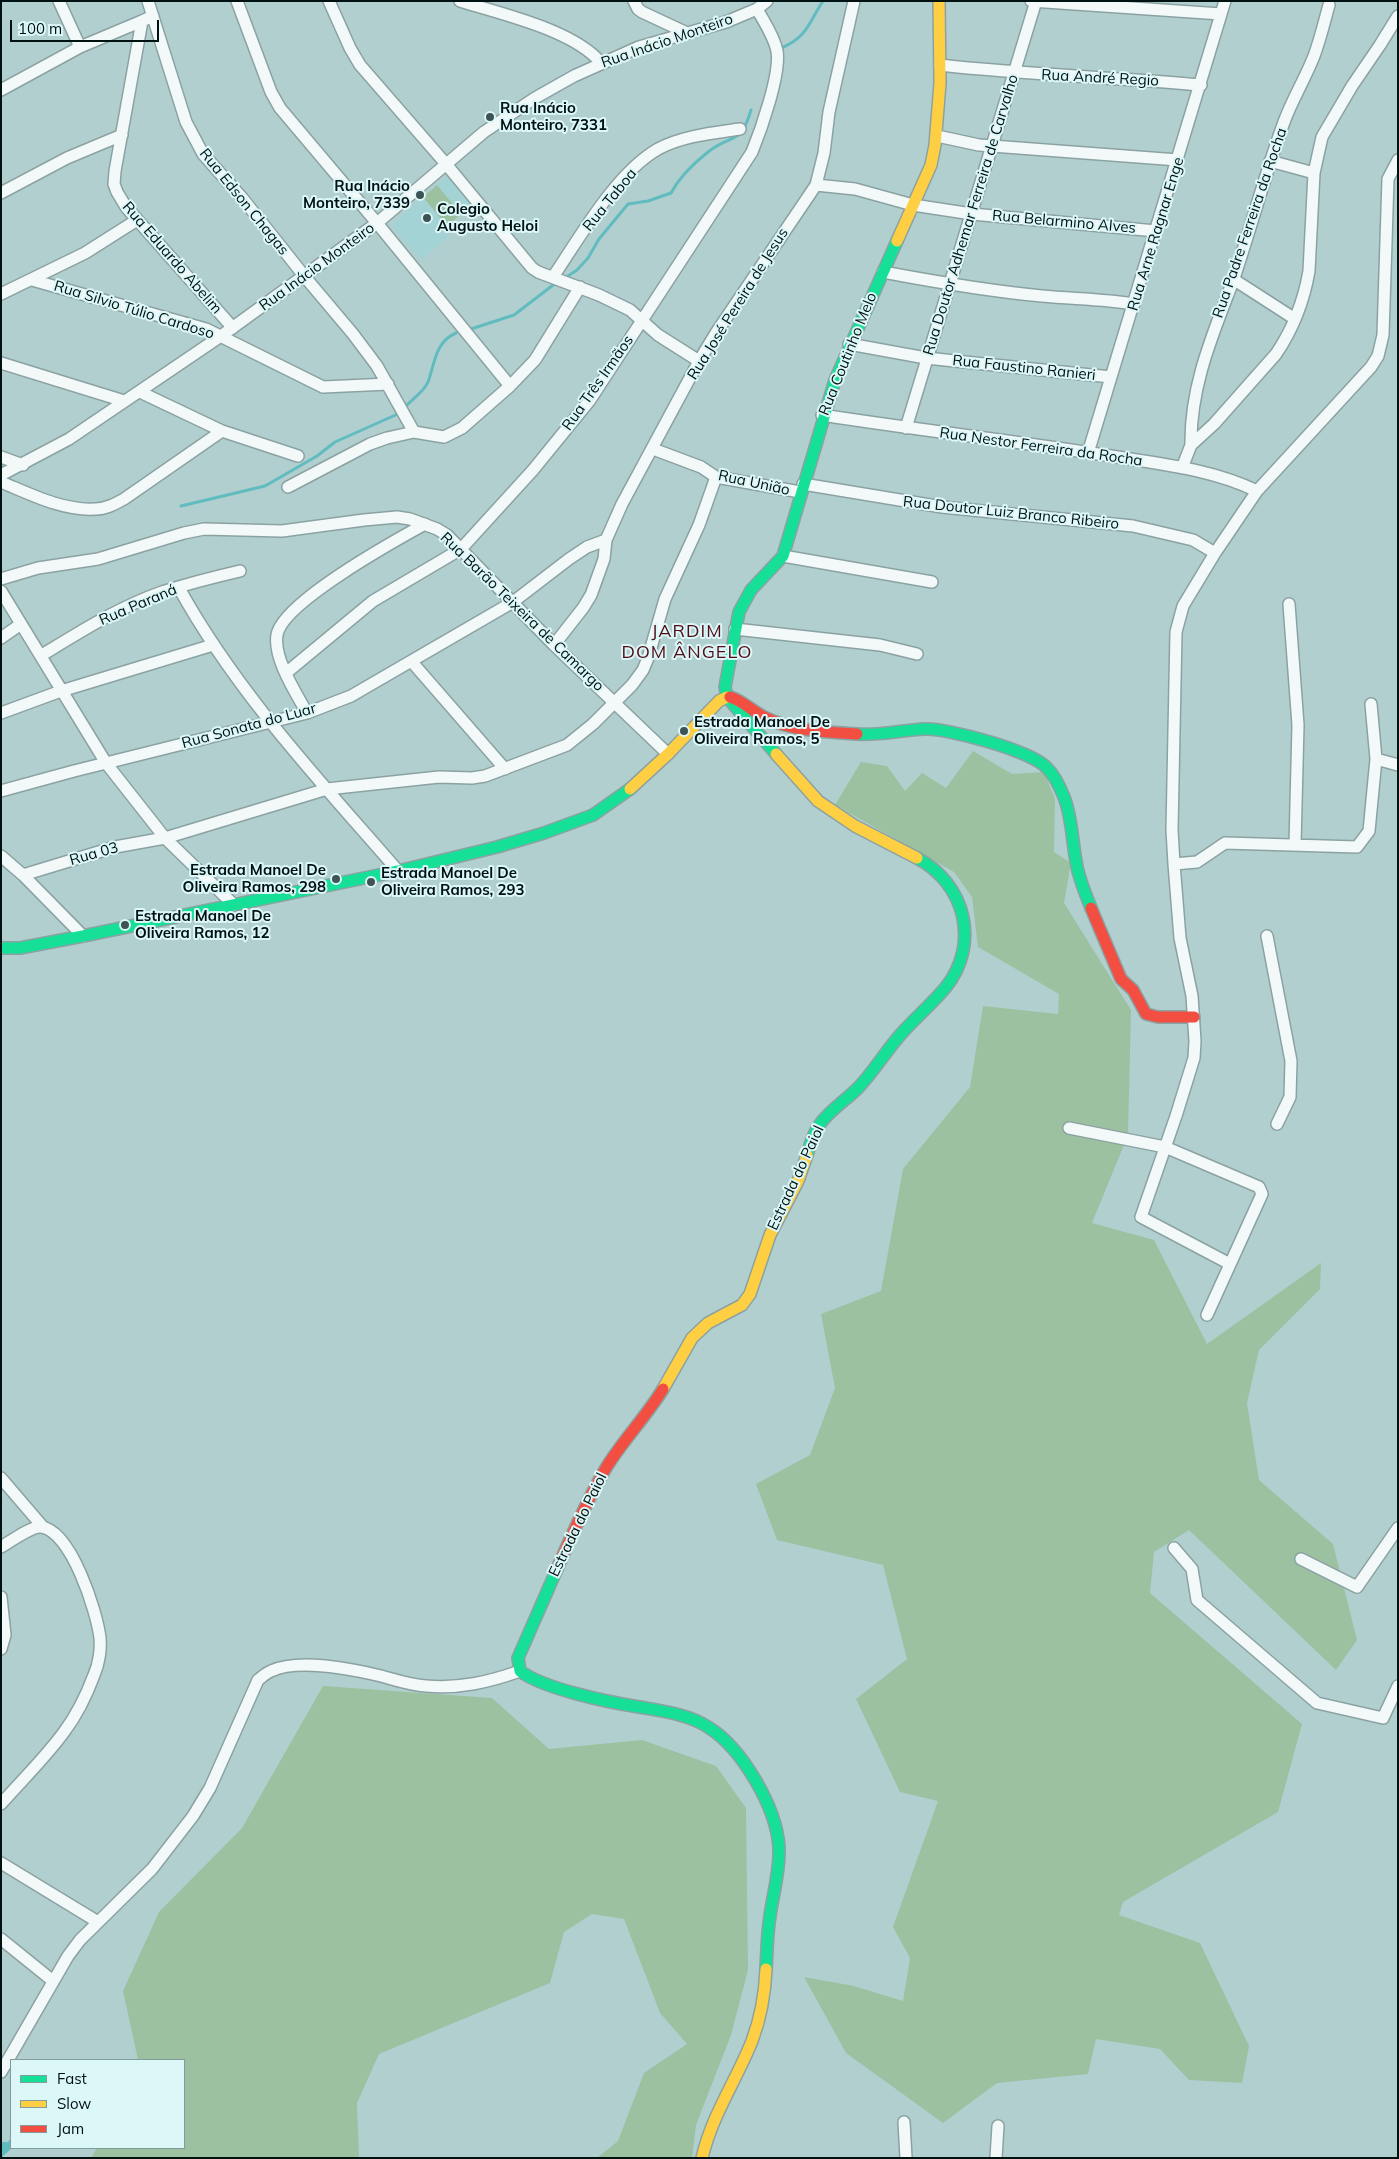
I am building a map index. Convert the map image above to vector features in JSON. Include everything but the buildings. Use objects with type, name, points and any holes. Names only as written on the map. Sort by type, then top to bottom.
[{"type":"street","points":[[59,1],[80,47]]},
{"type":"street","name":"Rua Edson Chagas","points":[[148,1],[186,122],[193,138],[203,154],[243,199],[353,334],[388,384],[414,432]]},
{"type":"street","points":[[237,1],[270,92],[280,108],[510,386]]},
{"type":"street","points":[[329,1],[350,48],[360,64],[532,268],[630,310],[641,322],[700,361]]},
{"type":"street","points":[[460,1],[506,15],[565,37],[592,52],[601,64]]},
{"type":"street","points":[[634,1],[642,12],[687,33]]},
{"type":"street","name":"Rua Inácio Monteiro","points":[[1,475],[69,439],[233,328],[377,223],[484,132],[535,98],[639,47],[726,22],[757,9],[767,1]]},
{"type":"street","name":"Rua José Pereira de Jesus","points":[[554,644],[583,608],[590,595],[604,559],[606,540],[636,476],[653,449],[700,361],[816,185],[824,153],[829,112],[854,1]]},
{"type":"street","name":"Rua Coutinho Melo","points":[[728,696],[725,687],[739,612],[751,590],[783,556],[789,540],[822,415],[849,344],[931,164],[937,136],[940,65],[939,1]]},
{"type":"street","points":[[1031,1],[1221,14]]},
{"type":"street","name":"Rua Arne Ragnar Enge","points":[[1088,453],[1225,1]]},
{"type":"street","name":"Rua Doutor Adhemar Ferreira de Carvalho","points":[[906,428],[1036,2]]},
{"type":"street","name":"Rua Padre Ferreira da Rocha","points":[[1182,468],[1191,445],[1195,390],[1215,325],[1233,279],[1270,161],[1286,117],[1314,56],[1329,6]]},
{"type":"street","name":"Rua Três Irmãos","points":[[286,673],[373,601],[461,549],[533,470],[590,400],[752,152],[766,112],[778,61],[775,43],[757,9]]},
{"type":"street","points":[[1,90],[80,47],[153,16]]},
{"type":"street","name":"Rua Padre Ferreira da Rocha","points":[[1191,445],[1214,424],[1276,354],[1295,319],[1309,271],[1314,173],[1322,137],[1329,123],[1398,16]]},
{"type":"street","name":"Rua Eduardo Abelim","points":[[142,21],[114,184],[116,192],[137,220],[233,328]]},
{"type":"street","name":"Rua André Regio","points":[[940,65],[1014,73],[1117,78],[1201,85]]},
{"type":"street","name":"Rua Taboa","points":[[555,277],[606,200],[644,159],[669,144],[709,134],[740,129]]},
{"type":"street","points":[[1,193],[67,158],[122,135]]},
{"type":"street","points":[[937,136],[993,146],[1178,160]]},
{"type":"street","points":[[1230,1264],[1141,1217],[1194,1058],[1192,996],[1180,938],[1172,830],[1176,632],[1182,606],[1257,491],[1352,388],[1378,356],[1383,335],[1388,179],[1398,160]]},
{"type":"street","points":[[1270,161],[1314,173]]},
{"type":"street","name":"Rua Belarmino Alves","points":[[816,185],[855,189],[913,205],[972,214],[1156,230]]},
{"type":"street","points":[[1,294],[85,252],[137,220]]},
{"type":"street","points":[[883,272],[950,285],[1042,296],[1103,299],[1134,304]]},
{"type":"street","points":[[1233,279],[1295,319]]},
{"type":"street","name":"Rua Silvio Túlio Cardoso","points":[[32,280],[194,326],[221,336],[323,387],[388,384]]},
{"type":"street","points":[[1385,284],[1398,285]]},
{"type":"street","points":[[288,487],[370,444],[414,432],[444,437],[462,428],[510,386],[535,360],[578,287]]},
{"type":"street","name":"Rua Faustino Ranieri","points":[[849,344],[926,358],[1111,377]]},
{"type":"street","points":[[1,362],[124,401]]},
{"type":"street","points":[[140,392],[222,431],[298,456]]},
{"type":"street","name":"Rua Nestor Ferreira da Rocha","points":[[822,415],[906,428],[1013,441],[1182,468],[1221,477],[1257,491]]},
{"type":"street","points":[[1,482],[37,497],[74,507],[95,509],[110,506],[124,499],[222,431]]},
{"type":"street","name":"Rua União","points":[[653,449],[701,468],[716,477],[802,488]]},
{"type":"street","points":[[1,457],[23,465]]},
{"type":"street","name":"Rua 03","points":[[23,875],[107,849],[165,838],[327,790],[439,777],[472,778],[505,769],[566,745],[579,737],[615,703],[643,670],[665,599],[699,525],[716,477]]},
{"type":"street","name":"Rua Doutor Luiz Branco Ribeiro","points":[[802,488],[942,506],[1133,526],[1193,540],[1215,553]]},
{"type":"street","name":"Rua Barão Teixeira de Camargo","points":[[1,579],[38,568],[98,559],[184,533],[204,529],[282,532],[364,520],[397,517],[410,518],[447,536],[554,644],[668,754]]},
{"type":"street","points":[[307,713],[279,657],[277,635],[280,625],[329,582],[425,524]]},
{"type":"street","name":"Rua Sonata do Luar","points":[[1,791],[106,763],[271,723],[307,713],[351,696],[513,602],[569,559],[588,547],[606,540]]},
{"type":"street","points":[[783,556],[932,582]]},
{"type":"street","name":"Rua Paraná","points":[[42,655],[120,610],[163,592],[240,571]]},
{"type":"street","points":[[179,588],[213,645],[271,723],[398,872]]},
{"type":"street","points":[[1,591],[42,655],[61,691],[106,763],[165,838],[234,905]]},
{"type":"street","points":[[1289,604],[1298,725],[1295,844]]},
{"type":"street","points":[[1,638],[21,624]]},
{"type":"street","points":[[735,629],[880,645],[916,654]]},
{"type":"street","points":[[1,714],[61,691],[213,645]]},
{"type":"street","points":[[412,662],[505,769]]},
{"type":"street","points":[[1,948],[20,948],[83,936],[398,872],[497,847],[593,815],[621,797],[668,754],[719,701],[728,696],[737,699],[764,718],[798,727],[867,735],[925,729],[945,730],[984,740],[1031,757],[1046,766],[1056,780],[1069,813],[1076,863],[1089,904],[1121,979],[1133,990],[1146,1014],[1158,1017],[1194,1017]]},
{"type":"street","name":"Estrada do Paiol","points":[[525,1674],[518,1658],[524,1642],[582,1511],[608,1466],[655,1402],[692,1338],[704,1326],[742,1305],[750,1294],[770,1236],[798,1181],[815,1131],[821,1122],[859,1087],[901,1034],[946,986],[954,973],[963,951],[965,927],[962,909],[953,891],[940,876],[924,862],[855,826],[818,801],[728,696]]},
{"type":"street","points":[[1174,864],[1197,862],[1226,843],[1357,847],[1369,831],[1376,759],[1371,704]]},
{"type":"street","points":[[1376,759],[1398,765]]},
{"type":"street","points":[[3,859],[23,875],[83,936]]},
{"type":"street","points":[[1267,936],[1291,1062],[1290,1097],[1277,1124]]},
{"type":"street","points":[[1069,1128],[1165,1147],[1259,1187],[1262,1194],[1207,1315]]},
{"type":"street","points":[[1,1478],[43,1527],[59,1537],[79,1572],[87,1591],[100,1637],[100,1654],[95,1674],[64,1732],[1,1804]]},
{"type":"street","points":[[1,1547],[35,1527],[43,1527]]},
{"type":"street","points":[[1301,1559],[1356,1587],[1398,1528]]},
{"type":"street","points":[[1174,1548],[1192,1569],[1197,1600],[1317,1703],[1383,1718],[1398,1686]]},
{"type":"street","points":[[1,1597],[5,1635],[1,1649]]},
{"type":"street","points":[[1,2072],[68,1956],[98,1922],[152,1869],[193,1816],[210,1788],[258,1680],[270,1672],[296,1666],[319,1666],[354,1671],[409,1684],[438,1687],[479,1684],[525,1674],[608,1702],[690,1719],[709,1727],[737,1754],[753,1777],[773,1818],[779,1846],[770,1911],[764,2000],[747,2053],[711,2126],[702,2158]]},
{"type":"street","points":[[1,1863],[98,1922]]},
{"type":"street","points":[[1,1939],[53,1981]]},
{"type":"street","points":[[904,2122],[906,2158]]},
{"type":"street","points":[[996,2158],[998,2126]]},
{"type":"shaded area","name":"Colegio Augusto Heloi","points":[[449,177],[472,205],[443,229],[449,237],[421,260],[393,228],[394,222],[445,178]]},
{"type":"green space","points":[[437,185],[461,214],[447,226],[423,197]]},
{"type":"green space","points":[[973,751],[1012,774],[1044,772],[1055,799],[1054,852],[1071,863],[1064,903],[1131,1010],[1128,1135],[1092,1223],[1154,1240],[1207,1344],[1321,1263],[1320,1289],[1259,1350],[1247,1403],[1259,1480],[1333,1544],[1357,1640],[1336,1670],[1189,1530],[1154,1552],[1150,1593],[1302,1724],[1278,1812],[1123,1902],[1119,1915],[1200,1943],[1249,2046],[1242,2083],[1189,2080],[1160,2049],[1096,2039],[1088,2074],[997,2083],[943,2123],[846,2053],[804,1977],[854,1986],[903,2001],[910,1958],[893,1927],[938,1801],[900,1792],[856,1699],[907,1659],[883,1565],[777,1540],[756,1484],[810,1455],[835,1388],[821,1314],[881,1291],[903,1169],[970,1087],[983,1006],[1058,1014],[1059,994],[978,947],[972,897],[954,872],[835,805],[861,762],[887,766],[905,791],[922,773],[946,788]]},
{"type":"green space","points":[[323,1686],[492,1698],[549,1749],[642,1740],[716,1766],[746,1808],[748,1970],[731,2035],[696,2125],[692,2158],[597,2158],[618,2141],[644,2073],[687,2044],[660,2013],[624,1919],[592,1914],[564,1932],[550,1983],[379,2054],[357,2103],[359,2158],[91,2158],[96,2149],[185,2149],[185,2059],[138,2059],[123,1991],[159,1912],[242,1828]]},
{"type":"water","points":[[10,2139],[11,2149],[1,2158],[1,2142],[8,2142]]},
{"type":"waterway","points":[[781,48],[790,44],[802,34],[823,1]]},
{"type":"waterway","points":[[565,278],[577,270],[588,258],[599,239],[628,204],[648,201],[671,193],[683,176],[703,156],[716,146],[739,135],[747,122],[751,110]]},
{"type":"waterway","points":[[471,329],[514,315],[557,282]]},
{"type":"waterway","points":[[407,405],[422,391],[428,382],[440,347],[449,337],[456,333]]},
{"type":"waterway","points":[[181,506],[265,486],[317,456],[335,442],[400,413]]},
{"type":"traffic: fast","points":[[776,754],[727,697],[725,687],[739,612],[751,590],[783,556],[835,380],[897,241]]},
{"type":"traffic: fast","points":[[857,734],[925,729],[952,732],[1008,748],[1038,761],[1052,774],[1067,805],[1078,873],[1091,908]]},
{"type":"traffic: fast","points":[[1,948],[20,948],[83,936],[398,871],[497,847],[544,833],[593,815],[630,789]]},
{"type":"traffic: fast","points":[[807,1155],[814,1135],[824,1119],[864,1081],[901,1034],[946,987],[957,970],[963,952],[965,934],[963,916],[957,899],[947,883],[934,869],[917,858]]},
{"type":"traffic: fast","points":[[557,1569],[518,1658],[520,1671],[544,1684],[577,1694],[692,1719],[708,1727],[733,1749],[756,1780],[772,1815],[777,1832],[779,1848],[778,1865],[769,1923],[766,1969]]},
{"type":"traffic: slow","points":[[897,241],[931,165],[935,145],[940,83],[939,1]]},
{"type":"traffic: slow","points":[[630,789],[668,754],[719,701],[727,697]]},
{"type":"traffic: slow","points":[[776,754],[818,801],[855,826],[917,858]]},
{"type":"traffic: slow","points":[[663,1389],[692,1338],[708,1323],[742,1305],[750,1294],[770,1235],[798,1181],[807,1155]]},
{"type":"traffic: slow","points":[[702,2158],[712,2127],[752,2041],[762,2005],[766,1969]]},
{"type":"traffic: jam","points":[[730,697],[774,722],[809,730],[857,734]]},
{"type":"traffic: jam","points":[[1091,908],[1121,979],[1133,990],[1146,1014],[1158,1017],[1194,1017]]},
{"type":"traffic: jam","points":[[557,1569],[586,1505],[606,1468],[663,1389]]},
{"type":"place","name":"Rua Inácio Monteiro, 7331","points":[[490,117]]},
{"type":"place","name":"Rua Inácio Monteiro, 7339","points":[[420,195]]},
{"type":"place","name":"Colegio Augusto Heloi","points":[[427,218]]},
{"type":"place","name":"Estrada Manoel De Oliveira Ramos, 5","points":[[684,731]]},
{"type":"place","name":"Estrada Manoel De Oliveira Ramos, 298","points":[[336,879]]},
{"type":"place","name":"Estrada Manoel De Oliveira Ramos, 293","points":[[371,882]]},
{"type":"place","name":"Estrada Manoel De Oliveira Ramos, 12","points":[[125,925]]},
{"type":"district","name":"JARDIM DOM ÂNGELO","points":[[687,642]]}]
